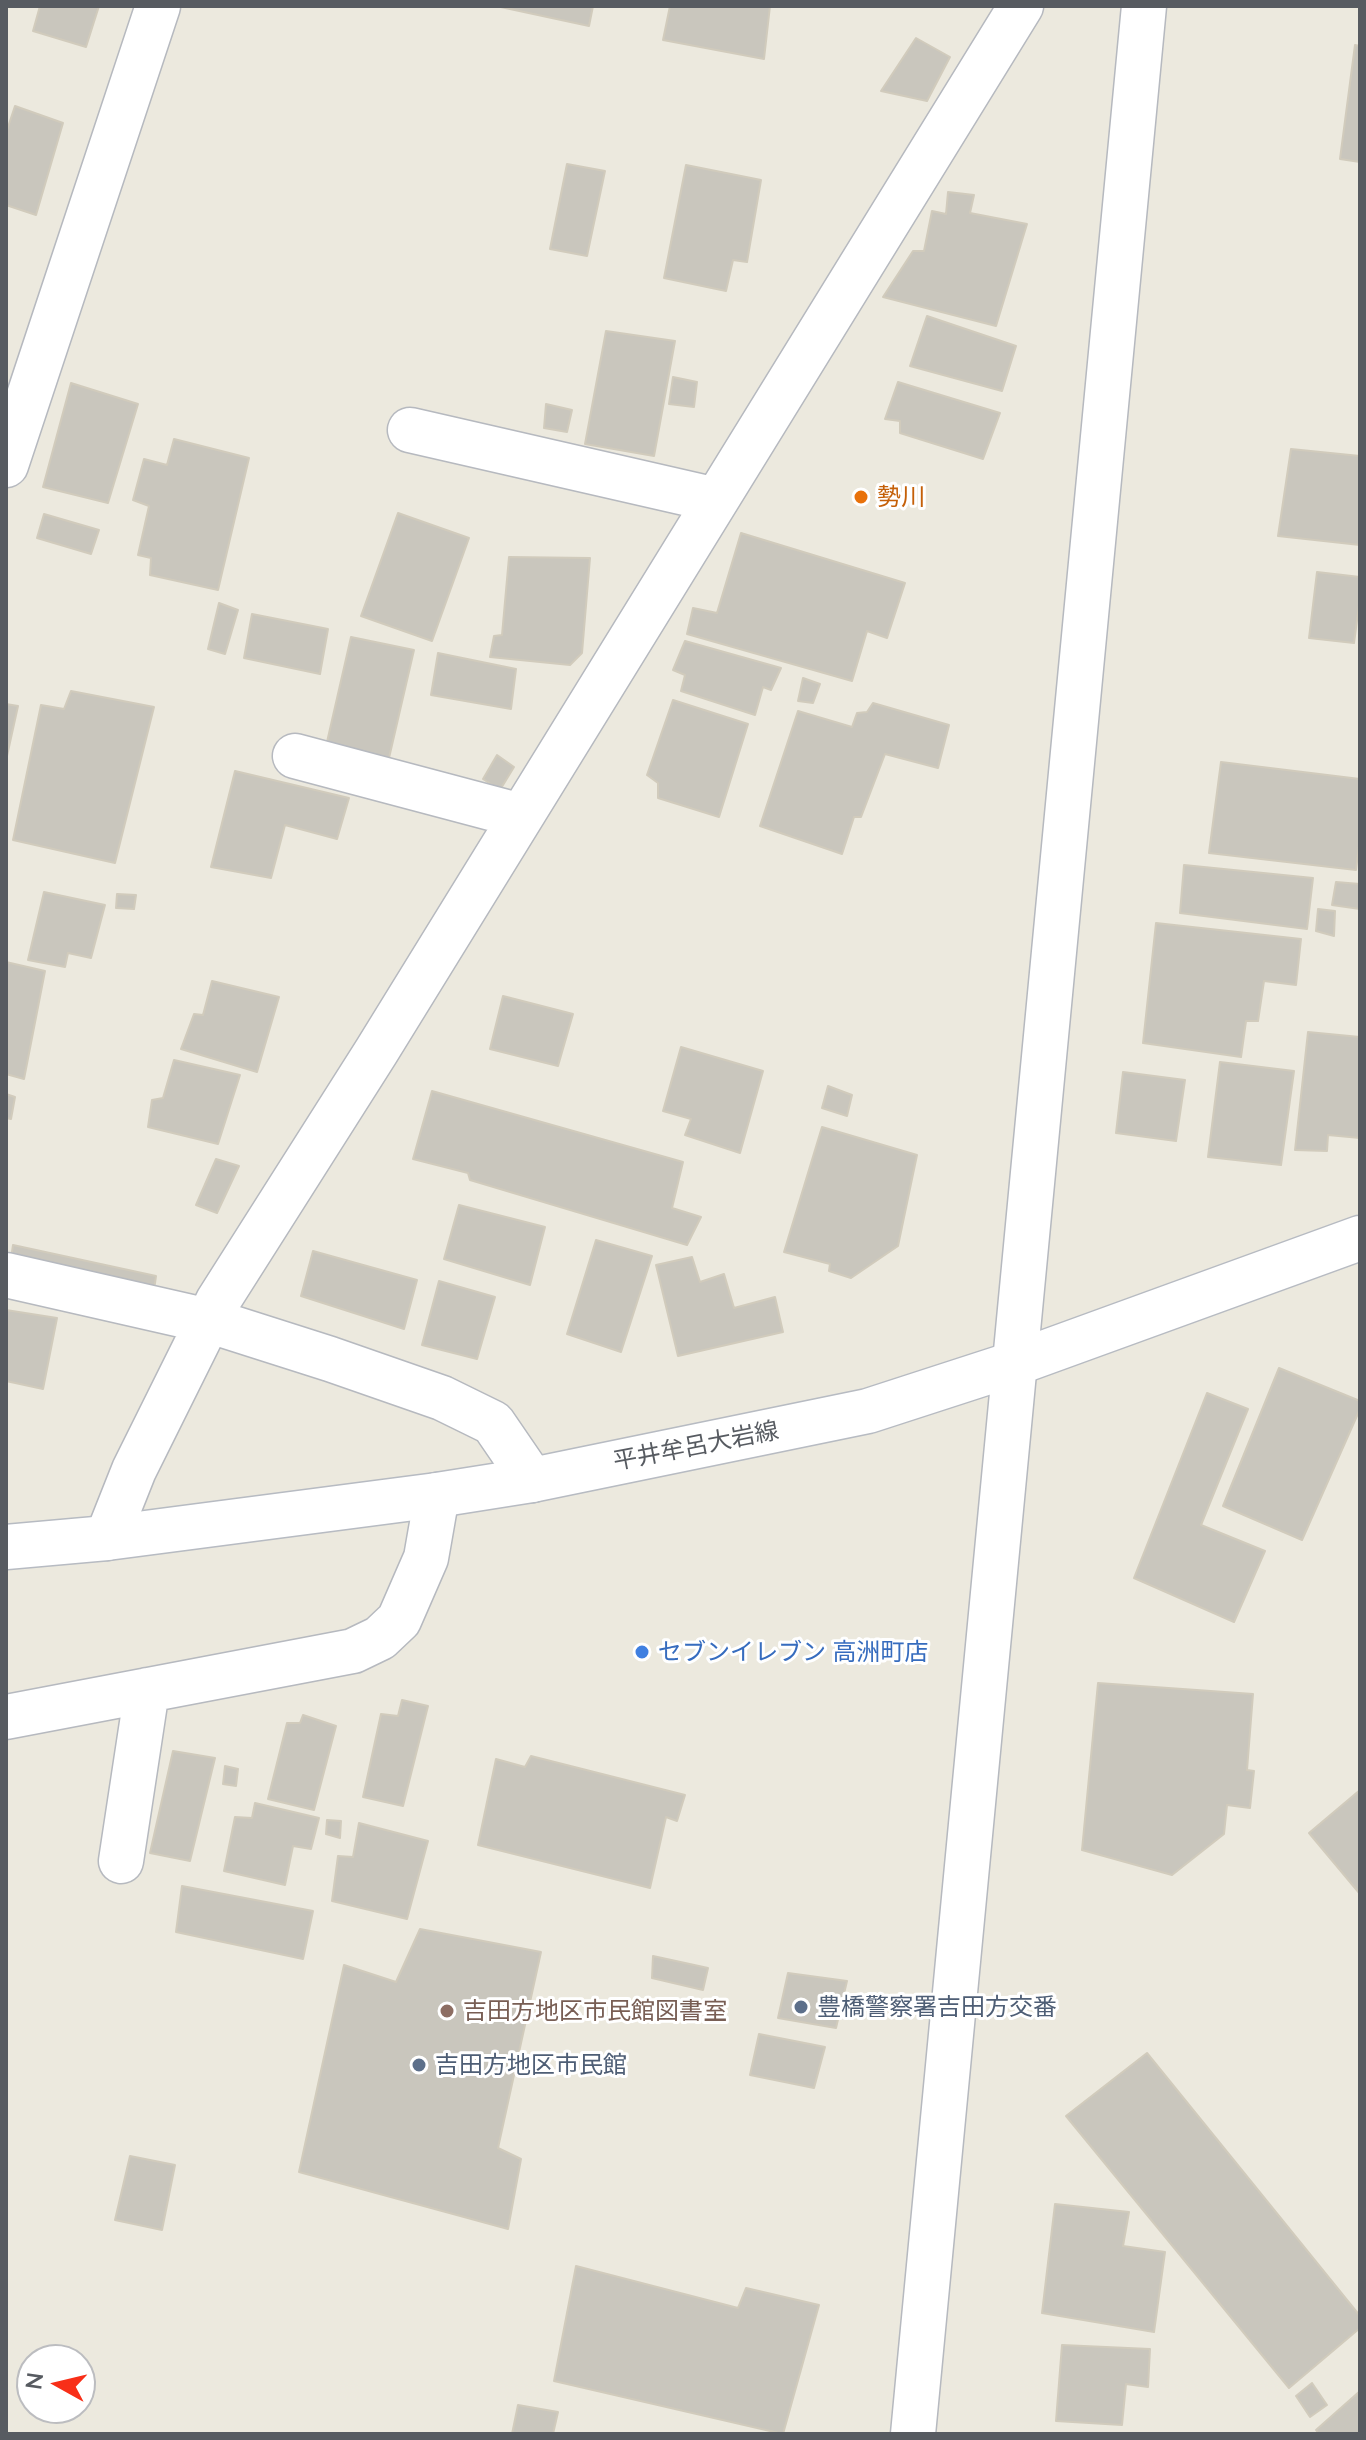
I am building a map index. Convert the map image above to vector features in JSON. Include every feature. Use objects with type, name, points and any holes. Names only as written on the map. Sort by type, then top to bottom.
[{"type":"street","points":[[6,465],[158,6]]},
{"type":"street","points":[[107,1538],[134,1470],[218,1301],[384,1039],[1021,6]]},
{"type":"street","points":[[913,2434],[1144,6]]},
{"type":"street","points":[[410,430],[716,500]]},
{"type":"street","points":[[295,756],[521,816]]},
{"type":"street","name":"平井牟呂大岩線","points":[[8,1553],[532,1480],[868,1411],[1016,1363],[1360,1238]]},
{"type":"street","points":[[6,1275],[209,1321],[442,1398],[493,1423],[532,1480]]},
{"type":"street","points":[[6,1717],[353,1651],[380,1638],[399,1620],[426,1558],[437,1495]]},
{"type":"street","points":[[121,1861],[147,1690]]},
{"type":"building","points":[[40,6],[99,6],[86,47],[33,31]]},
{"type":"building","points":[[496,6],[593,6],[589,26]]},
{"type":"building","points":[[670,6],[770,6],[764,59],[663,40]]},
{"type":"building","points":[[916,38],[950,57],[927,101],[881,91]]},
{"type":"building","points":[[1355,45],[1360,46],[1360,162],[1340,159]]},
{"type":"building","points":[[15,106],[63,123],[36,215],[6,205],[6,133]]},
{"type":"building","points":[[567,164],[605,171],[587,256],[550,249]]},
{"type":"building","points":[[686,165],[761,180],[747,262],[733,260],[726,291],[664,278]]},
{"type":"building","points":[[948,192],[974,195],[970,213],[1027,224],[996,326],[883,297],[913,251],[924,251],[932,211],[946,214]]},
{"type":"building","points":[[927,316],[1016,346],[1002,391],[910,366]]},
{"type":"building","points":[[606,331],[675,341],[654,456],[585,444]]},
{"type":"building","points":[[673,377],[697,382],[694,407],[669,404]]},
{"type":"building","points":[[898,382],[1000,413],[983,459],[900,433],[900,421],[885,419]]},
{"type":"building","points":[[71,383],[138,404],[108,503],[43,487]]},
{"type":"building","points":[[546,404],[572,410],[567,432],[544,428]]},
{"type":"building","points":[[174,439],[249,458],[218,590],[150,575],[151,558],[138,555],[149,506],[133,500],[144,459],[167,465]]},
{"type":"building","points":[[1291,449],[1360,456],[1360,545],[1278,536]]},
{"type":"building","points":[[398,513],[469,538],[432,641],[361,616]]},
{"type":"building","points":[[44,514],[99,530],[91,554],[37,538]]},
{"type":"building","points":[[741,533],[905,583],[887,638],[867,631],[852,681],[687,634],[693,608],[717,613]]},
{"type":"building","points":[[509,557],[590,558],[582,653],[570,665],[490,657],[494,636],[502,635]]},
{"type":"building","points":[[1317,572],[1360,577],[1354,643],[1309,638]]},
{"type":"building","points":[[219,603],[238,610],[225,654],[208,649]]},
{"type":"building","points":[[252,614],[328,629],[320,674],[244,658]]},
{"type":"building","points":[[351,637],[414,650],[389,758],[327,742]]},
{"type":"building","points":[[685,641],[781,668],[771,690],[763,687],[755,715],[681,691],[685,675],[673,670]]},
{"type":"building","points":[[438,653],[516,669],[511,709],[431,695]]},
{"type":"building","points":[[803,678],[820,684],[813,703],[798,701]]},
{"type":"building","points":[[71,691],[154,707],[115,863],[13,840],[41,705],[64,709]]},
{"type":"building","points":[[673,700],[748,724],[719,817],[658,798],[658,783],[647,775]]},
{"type":"building","points":[[873,703],[949,725],[938,768],[885,754],[861,817],[854,817],[842,854],[760,826],[798,711],[852,727],[857,713],[867,712]]},
{"type":"building","points":[[6,704],[18,706],[7,756],[6,756]]},
{"type":"building","points":[[497,755],[514,767],[500,790],[483,779]]},
{"type":"building","points":[[1221,762],[1360,779],[1360,838],[1356,870],[1209,853]]},
{"type":"building","points":[[235,771],[349,798],[337,839],[285,825],[271,878],[211,867]]},
{"type":"building","points":[[1184,865],[1313,878],[1307,929],[1180,913]]},
{"type":"building","points":[[1336,882],[1360,884],[1360,909],[1332,905]]},
{"type":"building","points":[[44,892],[105,905],[91,958],[68,953],[65,967],[28,960]]},
{"type":"building","points":[[117,894],[136,895],[134,909],[116,908]]},
{"type":"building","points":[[1318,909],[1335,911],[1334,936],[1316,931]]},
{"type":"building","points":[[1156,923],[1301,939],[1296,985],[1264,981],[1258,1021],[1246,1021],[1241,1057],[1143,1043]]},
{"type":"building","points":[[6,962],[45,971],[24,1079],[6,1074]]},
{"type":"building","points":[[212,981],[279,997],[257,1072],[181,1049],[194,1014],[203,1015]]},
{"type":"building","points":[[503,996],[573,1014],[558,1066],[490,1049]]},
{"type":"building","points":[[1308,1032],[1360,1037],[1360,1138],[1328,1135],[1327,1151],[1295,1150]]},
{"type":"building","points":[[681,1047],[763,1071],[740,1153],[685,1135],[691,1119],[663,1111]]},
{"type":"building","points":[[174,1060],[240,1075],[218,1144],[148,1127],[152,1100],[163,1098]]},
{"type":"building","points":[[1220,1062],[1294,1071],[1281,1165],[1208,1157]]},
{"type":"building","points":[[1123,1072],[1185,1080],[1176,1141],[1116,1133]]},
{"type":"building","points":[[828,1086],[852,1095],[847,1116],[822,1108]]},
{"type":"building","points":[[432,1091],[683,1162],[672,1208],[701,1217],[687,1245],[470,1180],[468,1173],[413,1159]]},
{"type":"building","points":[[6,1094],[15,1097],[11,1119],[6,1118]]},
{"type":"building","points":[[822,1127],[917,1155],[898,1246],[851,1278],[829,1271],[830,1264],[784,1252]]},
{"type":"building","points":[[216,1159],[239,1166],[217,1213],[196,1205]]},
{"type":"building","points":[[459,1205],[545,1227],[530,1285],[444,1259]]},
{"type":"building","points":[[596,1240],[652,1256],[621,1352],[567,1334]]},
{"type":"building","points":[[13,1245],[156,1276],[154,1290],[11,1259]]},
{"type":"building","points":[[313,1251],[417,1280],[404,1329],[301,1296]]},
{"type":"building","points":[[692,1257],[700,1282],[724,1274],[734,1308],[775,1297],[783,1332],[678,1356],[656,1265]]},
{"type":"building","points":[[439,1281],[495,1297],[477,1359],[422,1345]]},
{"type":"building","points":[[6,1310],[57,1318],[43,1389],[6,1381]]},
{"type":"building","points":[[1279,1368],[1360,1401],[1360,1409],[1302,1540],[1223,1506]]},
{"type":"building","points":[[1207,1393],[1248,1409],[1201,1525],[1265,1551],[1234,1622],[1134,1578]]},
{"type":"building","points":[[1098,1683],[1253,1694],[1247,1770],[1254,1771],[1250,1808],[1227,1805],[1224,1834],[1172,1875],[1082,1850]]},
{"type":"building","points":[[402,1700],[428,1706],[403,1806],[363,1797],[381,1714],[398,1716]]},
{"type":"building","points":[[303,1715],[336,1726],[314,1810],[268,1799],[287,1723],[300,1723]]},
{"type":"building","points":[[173,1751],[215,1758],[190,1861],[150,1853]]},
{"type":"building","points":[[531,1756],[685,1795],[677,1821],[666,1817],[650,1888],[478,1845],[496,1759],[525,1767]]},
{"type":"building","points":[[225,1766],[238,1769],[236,1786],[223,1784]]},
{"type":"building","points":[[1360,1790],[1360,1894],[1309,1833]]},
{"type":"building","points":[[255,1803],[319,1818],[311,1849],[293,1846],[285,1885],[224,1871],[235,1817],[252,1818]]},
{"type":"building","points":[[327,1820],[341,1821],[340,1838],[326,1834]]},
{"type":"building","points":[[359,1823],[428,1841],[407,1919],[332,1901],[338,1856],[353,1857]]},
{"type":"building","points":[[182,1886],[313,1911],[303,1959],[176,1932]]},
{"type":"building","name":"吉田方地区市民館","points":[[420,1929],[541,1952],[498,2148],[521,2159],[508,2229],[299,2172],[344,1965],[396,1982]]},
{"type":"building","points":[[653,1956],[708,1968],[703,1990],[652,1978]]},
{"type":"building","points":[[788,1973],[847,1981],[836,2028],[778,2018]]},
{"type":"building","points":[[759,2034],[825,2047],[814,2088],[750,2075]]},
{"type":"building","points":[[1147,2053],[1360,2316],[1360,2328],[1289,2388],[1066,2116]]},
{"type":"building","points":[[130,2156],[175,2165],[162,2230],[115,2220]]},
{"type":"building","points":[[1055,2204],[1129,2212],[1123,2246],[1165,2252],[1154,2332],[1042,2313]]},
{"type":"building","points":[[576,2266],[738,2308],[746,2288],[819,2305],[783,2434],[554,2381]]},
{"type":"building","points":[[1062,2345],[1150,2349],[1148,2387],[1126,2384],[1122,2425],[1056,2421]]},
{"type":"building","points":[[1312,2383],[1327,2405],[1310,2417],[1296,2396]]},
{"type":"building","points":[[1360,2391],[1360,2434],[1319,2434],[1316,2430]]},
{"type":"building","points":[[518,2405],[558,2412],[553,2434],[512,2434]]},
{"type":"place","name":"勢川","points":[[861,497]]},
{"type":"place","name":"セブンイレブン 高洲町店","points":[[642,1652]]},
{"type":"place","name":"豊橋警察署吉田方交番","points":[[801,2007]]},
{"type":"place","name":"吉田方地区市民館図書室","points":[[447,2011]]},
{"type":"place","name":"吉田方地区市民館","points":[[419,2065]]}]
